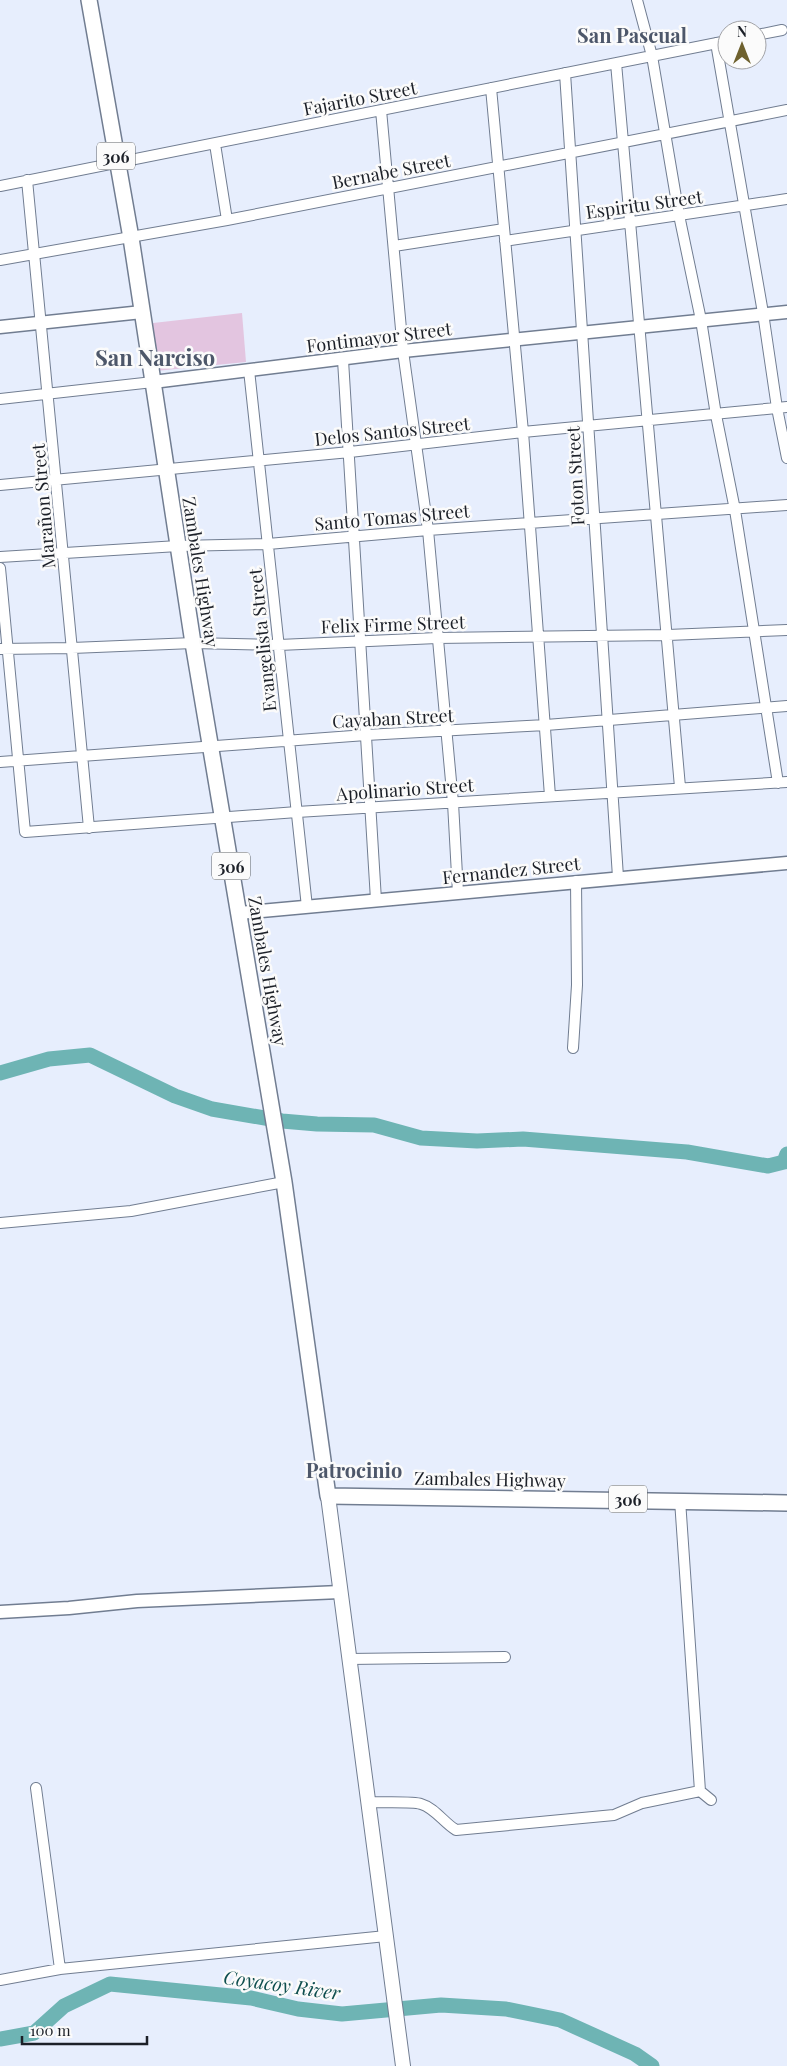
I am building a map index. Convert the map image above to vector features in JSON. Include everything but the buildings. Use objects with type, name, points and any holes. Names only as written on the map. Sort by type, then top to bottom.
[{"type":"main road","name":"Zambales Highway","points":[[89,0],[131,238],[193,643],[284,1182],[328,1496],[787,1503]]},
{"type":"main road","points":[[328,1496],[403,2066]]},
{"type":"street","points":[[637,0],[652,56],[679,215],[701,320],[716,415],[735,510],[767,708],[782,782]]},
{"type":"street","points":[[767,33],[782,30]]},
{"type":"street","name":"Fajarito Street","points":[[0,186],[717,43]]},
{"type":"street","points":[[616,63],[668,635],[680,788]]},
{"type":"street","points":[[725,70],[730,121],[744,205],[782,408],[787,458]]},
{"type":"street","name":"Foton Street","points":[[565,73],[618,877]]},
{"type":"street","points":[[491,88],[523,432],[550,796]]},
{"type":"street","points":[[381,110],[403,351],[428,530],[453,803],[458,893]]},
{"type":"street","name":"Bernabe Street","points":[[0,260],[227,220],[787,110]]},
{"type":"street","points":[[214,144],[227,220]]},
{"type":"street","name":"Marañon Street","points":[[27,180],[90,828]]},
{"type":"street","name":"Espiritu Street","points":[[505,241],[787,199]]},
{"type":"street","points":[[394,246],[504,229]]},
{"type":"street","points":[[0,327],[142,312]]},
{"type":"street","name":"Fontimayor Street","points":[[0,399],[343,360],[403,351],[787,312]]},
{"type":"street","points":[[343,360],[376,900]]},
{"type":"street","name":"Evangelista Street","points":[[249,370],[307,907]]},
{"type":"street","name":"Delos Santos Street","points":[[0,485],[782,408]]},
{"type":"street","name":"Santo Tomas Street","points":[[0,557],[178,546],[268,544],[428,530],[787,505]]},
{"type":"street","points":[[0,568],[4,649],[18,760]]},
{"type":"street","name":"Felix Firme Street","points":[[4,649],[193,643],[279,645],[437,638],[668,635],[787,630]]},
{"type":"street","name":"Cayaban Street","points":[[0,762],[289,740],[447,732],[675,716],[787,706]]},
{"type":"street","name":"Apolinario Street","points":[[18,760],[25,832],[370,807],[782,782]]},
{"type":"street","name":"Fernandez Street","points":[[239,913],[787,863]]},
{"type":"street","points":[[573,1048],[577,985],[576,881]]},
{"type":"street","points":[[0,1223],[131,1211],[284,1182]]},
{"type":"street","points":[[680,1500],[700,1791],[711,1800]]},
{"type":"street","points":[[0,1612],[69,1608],[146,1600],[340,1592]]},
{"type":"street","points":[[349,1659],[505,1657]]},
{"type":"street","points":[[36,1788],[60,1969]]},
{"type":"street","points":[[368,1802],[421,1804],[446,1820],[449,1826],[456,1830],[614,1815],[642,1803],[700,1791]]},
{"type":"street","points":[[0,1980],[60,1969],[386,1936]]},
{"type":"shaded area","points":[[242,313],[246,362],[156,371],[153,323]]},
{"type":"waterway","points":[[0,1073],[49,1059],[90,1055],[175,1096],[212,1109],[282,1121],[374,1125],[421,1138],[477,1141],[523,1139],[687,1152],[768,1166],[784,1162],[787,1154]]},
{"type":"waterway","name":"Coyacoy River","points":[[0,2039],[34,2033],[64,2006],[110,1984],[251,1998],[298,2009],[342,2014],[441,2005],[506,2009],[560,2020],[635,2054],[652,2066]]},
{"type":"district","name":"San Pascual","points":[[632,34]]},
{"type":"district","name":"San Narciso","points":[[155,357]]},
{"type":"district","name":"Patrocinio","points":[[354,1469]]}]
